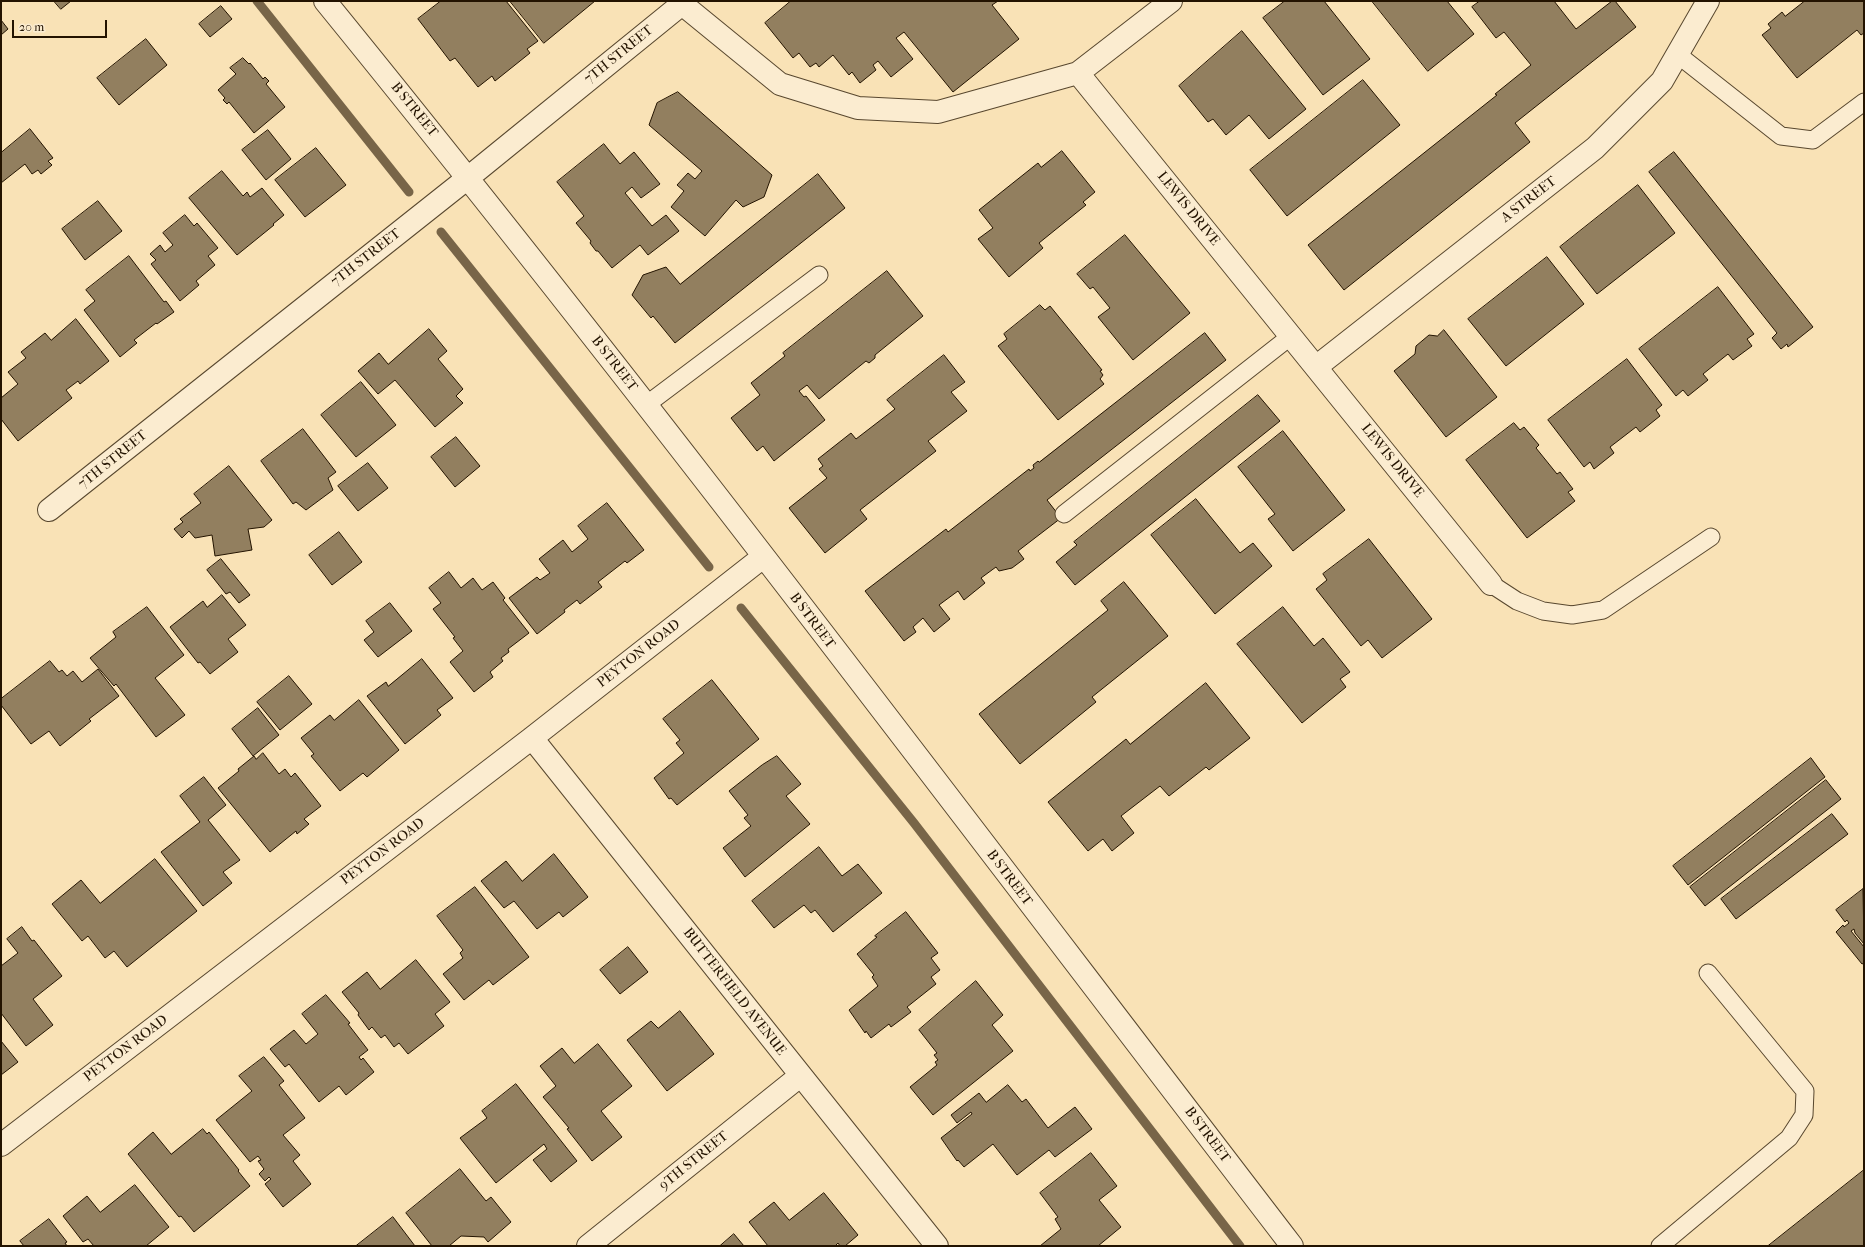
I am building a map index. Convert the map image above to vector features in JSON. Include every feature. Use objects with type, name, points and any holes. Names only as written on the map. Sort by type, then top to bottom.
[{"type":"street","name":"B STREET","points":[[325,1],[468,177],[646,405],[1292,1246]]},
{"type":"street","points":[[682,2],[780,84],[858,108],[938,112],[1078,73],[1171,1]]},
{"type":"street","name":"A STREET","points":[[1316,367],[1595,148],[1662,81],[1708,1]]},
{"type":"street","name":"7TH STREET","points":[[49,510],[468,177],[682,2]]},
{"type":"street","name":"LEWIS DRIVE","points":[[1078,73],[1491,584]]},
{"type":"street","name":"PEYTON ROAD","points":[[1,1145],[532,738],[764,557]]},
{"type":"street","name":"BUTTERFIELD AVENUE","points":[[532,738],[936,1246]]},
{"type":"street","name":"9TH STREET","points":[[588,1246],[800,1076]]},
{"type":"lane","points":[[1677,54],[1781,136],[1813,140],[1864,102]]},
{"type":"lane","points":[[646,405],[819,275]]},
{"type":"lane","points":[[1064,514],[1291,336]]},
{"type":"lane","points":[[1491,584],[1517,601],[1543,611],[1572,615],[1603,610],[1711,537]]},
{"type":"lane","points":[[1660,1246],[1788,1138],[1804,1115],[1805,1091],[1708,973]]},
{"type":"building","points":[[54,1],[71,1],[61,9]]},
{"type":"building","points":[[441,1],[506,1],[538,41],[527,49],[530,53],[495,81],[492,76],[478,87],[455,58],[450,61],[418,19]]},
{"type":"building","points":[[510,1],[595,1],[544,43]]},
{"type":"building","points":[[791,1],[998,1],[992,5],[1019,39],[953,92],[904,32],[896,38],[913,59],[891,77],[878,61],[873,65],[876,70],[860,83],[852,72],[849,75],[833,55],[819,67],[816,63],[810,67],[799,53],[793,58],[765,23]]},
{"type":"building","points":[[1285,1],[1324,1],[1370,59],[1323,95],[1263,18]]},
{"type":"building","points":[[1372,1],[1447,1],[1474,34],[1428,71]]},
{"type":"building","points":[[1480,1],[1554,1],[1576,29],[1612,1],[1615,1],[1636,27],[1515,123],[1530,142],[1344,290],[1308,245],[1497,95],[1495,94],[1531,65],[1504,32],[1496,38],[1472,7]]},
{"type":"building","points":[[1805,1],[1864,1],[1864,33],[1861,35],[1857,30],[1797,78],[1762,35],[1771,28],[1768,24],[1782,12],[1785,16]]},
{"type":"building","points":[[221,6],[232,19],[210,37],[199,24]]},
{"type":"building","points":[[1,20],[8,29],[1,35]]},
{"type":"building","points":[[1242,31],[1306,109],[1269,139],[1249,115],[1226,135],[1213,119],[1208,122],[1179,86]]},
{"type":"building","points":[[146,39],[167,65],[119,105],[97,78]]},
{"type":"building","points":[[243,58],[249,64],[250,63],[263,79],[265,77],[269,81],[266,84],[285,107],[254,133],[229,102],[227,104],[223,100],[225,98],[218,90],[236,74],[230,68]]},
{"type":"building","points":[[1363,80],[1400,125],[1287,216],[1250,170]]},
{"type":"building","points":[[678,92],[772,175],[764,197],[743,207],[736,200],[705,236],[671,207],[684,191],[677,185],[688,173],[695,179],[702,171],[649,125],[657,103]]},
{"type":"building","points":[[30,129],[53,158],[48,161],[52,165],[41,174],[38,170],[32,174],[25,164],[1,183],[1,153]]},
{"type":"building","points":[[268,130],[291,159],[266,180],[242,150]]},
{"type":"building","points":[[604,144],[620,164],[634,152],[660,184],[641,198],[632,187],[625,193],[652,226],[666,215],[679,231],[648,255],[640,245],[612,268],[598,251],[596,251],[590,243],[591,241],[576,223],[584,216],[557,182]]},
{"type":"building","points":[[316,148],[346,185],[305,217],[275,180]]},
{"type":"building","points":[[1062,151],[1095,192],[1083,202],[1086,205],[1039,243],[1043,248],[1009,277],[978,239],[993,228],[979,210],[1038,163],[1041,167]]},
{"type":"building","points":[[1674,152],[1813,327],[1788,347],[1787,344],[1781,349],[1772,338],[1777,333],[1649,172]]},
{"type":"building","points":[[222,171],[243,196],[247,192],[250,197],[262,188],[284,215],[237,255],[189,198]]},
{"type":"building","points":[[818,174],[845,208],[675,343],[653,316],[651,318],[632,295],[643,275],[666,267],[680,284]]},
{"type":"building","points":[[1638,185],[1675,233],[1597,294],[1560,247]]},
{"type":"building","points":[[98,201],[122,231],[85,260],[62,229]]},
{"type":"building","points":[[185,215],[194,226],[197,223],[218,248],[208,256],[215,265],[196,281],[199,285],[180,301],[151,264],[156,260],[150,254],[160,245],[165,252],[173,245],[163,233]]},
{"type":"building","points":[[1125,235],[1190,313],[1133,360],[1098,317],[1110,308],[1093,287],[1090,289],[1077,274]]},
{"type":"building","points":[[129,256],[164,302],[166,301],[174,312],[157,324],[156,323],[134,340],[137,343],[120,357],[84,310],[95,301],[86,290]]},
{"type":"building","points":[[1547,257],[1584,304],[1506,366],[1468,319]]},
{"type":"building","points":[[887,271],[923,316],[875,355],[875,358],[869,363],[866,361],[819,399],[807,385],[799,391],[804,397],[806,396],[825,420],[774,461],[763,446],[757,451],[731,418],[760,395],[751,383],[785,356],[783,353]]},
{"type":"building","points":[[1718,287],[1754,334],[1747,339],[1752,346],[1733,360],[1728,354],[1703,374],[1708,380],[1688,396],[1683,390],[1676,396],[1639,349]]},
{"type":"building","points":[[1040,305],[1045,310],[1050,306],[1102,370],[1100,371],[1103,375],[1100,379],[1104,384],[1058,420],[998,346],[1007,339],[1004,334]]},
{"type":"building","points":[[76,319],[109,361],[80,384],[78,381],[66,390],[72,398],[18,441],[1,419],[1,398],[18,384],[8,372],[26,358],[21,352],[45,333],[51,340]]},
{"type":"building","points":[[429,329],[447,351],[438,359],[463,389],[456,396],[463,403],[435,427],[395,380],[378,394],[358,371],[379,353],[388,364]]},
{"type":"building","points":[[1444,330],[1497,397],[1446,437],[1394,371],[1415,354],[1416,346],[1429,335],[1437,336]]},
{"type":"building","points":[[1205,333],[1226,360],[1047,500],[1061,518],[1018,551],[1024,559],[1012,568],[999,571],[996,567],[981,578],[985,583],[964,600],[958,591],[939,605],[950,619],[934,632],[923,618],[913,627],[916,632],[904,641],[865,591],[946,529],[948,532],[1029,469],[1030,471],[1034,468],[1033,465],[1038,461],[1039,462]]},
{"type":"building","points":[[944,355],[965,382],[951,392],[967,411],[928,441],[936,451],[860,510],[867,519],[825,553],[789,508],[827,478],[819,469],[823,466],[818,459],[851,433],[856,439],[895,409],[887,400]]},
{"type":"building","points":[[1627,359],[1662,405],[1656,410],[1660,416],[1640,432],[1636,427],[1610,447],[1614,453],[1594,469],[1590,462],[1584,467],[1548,420]]},
{"type":"building","points":[[361,382],[396,425],[356,457],[321,415]]},
{"type":"building","points":[[1258,395],[1280,421],[1075,585],[1056,562],[1077,545],[1074,542]]},
{"type":"building","points":[[1514,423],[1520,430],[1524,427],[1539,445],[1536,448],[1557,474],[1560,472],[1573,489],[1568,492],[1575,501],[1527,538],[1466,460]]},
{"type":"building","points":[[303,429],[336,472],[328,478],[333,490],[306,510],[296,502],[293,504],[261,461]]},
{"type":"building","points":[[1283,431],[1345,510],[1293,551],[1268,519],[1275,514],[1238,467]]},
{"type":"building","points":[[456,437],[480,466],[455,487],[431,457]]},
{"type":"building","points":[[368,463],[388,488],[358,511],[338,486]]},
{"type":"building","points":[[229,466],[272,520],[264,527],[248,529],[252,550],[215,556],[212,535],[195,538],[189,531],[182,538],[174,529],[183,522],[180,519],[201,503],[194,494]]},
{"type":"building","points":[[1196,499],[1240,553],[1253,543],[1272,566],[1215,614],[1151,535]]},
{"type":"building","points":[[607,503],[644,550],[627,563],[625,561],[598,582],[602,587],[580,604],[577,600],[564,610],[565,612],[537,634],[509,598],[537,577],[540,580],[550,573],[539,559],[563,540],[572,552],[588,539],[578,526]]},
{"type":"building","points":[[339,532],[362,562],[332,585],[309,555]]},
{"type":"building","points":[[1369,539],[1432,619],[1382,658],[1368,640],[1361,646],[1316,589],[1327,580],[1323,574]]},
{"type":"building","points":[[221,559],[250,595],[239,603],[230,592],[226,594],[207,570]]},
{"type":"building","points":[[449,572],[461,588],[473,578],[482,590],[493,582],[505,598],[503,600],[529,633],[508,649],[509,652],[501,658],[503,661],[490,672],[493,677],[474,692],[450,662],[463,651],[453,638],[455,637],[433,609],[441,603],[429,588]]},
{"type":"building","points":[[1124,582],[1168,636],[1092,697],[1096,702],[1020,764],[979,714],[1108,610],[1101,601]]},
{"type":"building","points":[[222,595],[246,625],[228,639],[238,652],[210,674],[200,662],[198,663],[170,627],[203,601],[207,607]]},
{"type":"building","points":[[390,603],[412,631],[378,657],[364,640],[374,632],[366,621]]},
{"type":"building","points":[[147,607],[184,655],[155,678],[185,715],[156,737],[116,684],[114,686],[90,658],[116,637],[113,632]]},
{"type":"building","points":[[1283,607],[1314,646],[1323,638],[1350,672],[1340,679],[1346,687],[1302,723],[1237,644]]},
{"type":"building","points":[[422,659],[453,698],[437,710],[441,715],[405,744],[367,696],[386,682],[388,686]]},
{"type":"building","points":[[50,661],[59,672],[62,670],[67,676],[73,671],[82,682],[98,669],[119,696],[89,719],[91,721],[60,746],[49,731],[31,744],[1,705],[1,699]]},
{"type":"building","points":[[289,676],[312,704],[280,730],[257,702]]},
{"type":"building","points":[[712,680],[759,739],[677,805],[671,798],[669,799],[654,778],[684,753],[676,743],[680,740],[663,719]]},
{"type":"building","points":[[1206,683],[1250,738],[1209,770],[1206,767],[1169,796],[1160,786],[1121,816],[1134,833],[1112,851],[1103,839],[1088,851],[1048,802],[1126,739],[1130,744]]},
{"type":"building","points":[[359,700],[399,750],[367,777],[363,773],[340,791],[311,756],[314,754],[301,738],[330,715],[334,720]]},
{"type":"building","points":[[258,708],[279,735],[253,756],[232,729]]},
{"type":"building","points":[[263,753],[279,774],[285,769],[291,777],[295,773],[321,806],[304,819],[309,824],[297,834],[296,831],[270,852],[218,788],[239,771],[238,769],[254,756],[256,759]]},
{"type":"building","points":[[777,756],[801,784],[786,796],[810,824],[745,877],[723,848],[751,826],[744,818],[748,815],[729,791],[762,765]]},
{"type":"building","points":[[1811,758],[1825,777],[1688,885],[1673,866]]},
{"type":"building","points":[[204,777],[226,805],[208,820],[240,860],[223,872],[232,883],[203,906],[161,852],[200,822],[180,796]]},
{"type":"building","points":[[1826,780],[1841,799],[1705,906],[1690,887]]},
{"type":"building","points":[[1832,814],[1848,834],[1736,919],[1721,899]]},
{"type":"building","points":[[819,847],[842,876],[858,864],[882,893],[833,932],[815,910],[811,913],[804,905],[774,928],[752,901]]},
{"type":"building","points":[[554,854],[588,897],[563,917],[559,912],[537,929],[514,901],[504,908],[481,881],[506,861],[522,881]]},
{"type":"building","points":[[155,859],[197,911],[127,967],[114,951],[105,958],[88,936],[82,941],[52,904],[81,880],[100,903]]},
{"type":"building","points":[[475,887],[529,957],[493,985],[489,980],[464,1000],[443,974],[463,958],[460,953],[463,950],[437,916]]},
{"type":"building","points":[[1863,889],[1864,944],[1855,933],[1854,929],[1851,931],[1864,947],[1864,963],[1862,964],[1836,932],[1843,925],[1844,927],[1849,923],[1847,920],[1845,922],[1836,910]]},
{"type":"building","points":[[906,912],[938,953],[931,958],[940,970],[931,977],[936,984],[907,1007],[911,1012],[891,1027],[889,1024],[871,1038],[866,1031],[865,1033],[849,1010],[878,986],[872,977],[874,975],[857,954],[877,937],[875,936]]},
{"type":"building","points":[[22,927],[62,976],[33,999],[53,1025],[26,1046],[1,1013],[1,966],[18,953],[7,939]]},
{"type":"building","points":[[628,947],[648,972],[620,994],[600,970]]},
{"type":"building","points":[[416,960],[450,1002],[435,1014],[444,1026],[408,1054],[399,1043],[394,1047],[385,1035],[381,1038],[372,1027],[369,1030],[358,1015],[359,1013],[342,992],[367,972],[380,989]]},
{"type":"building","points":[[976,981],[1003,1015],[992,1025],[1013,1051],[933,1115],[910,1087],[937,1065],[935,1062],[938,1060],[934,1055],[937,1053],[919,1030]]},
{"type":"building","points":[[326,995],[350,1023],[348,1024],[368,1050],[359,1057],[361,1060],[363,1058],[374,1072],[346,1095],[339,1086],[319,1102],[289,1064],[285,1067],[270,1049],[294,1030],[306,1044],[318,1034],[302,1014]]},
{"type":"building","points":[[680,1011],[714,1054],[667,1091],[627,1040],[651,1021],[658,1028]]},
{"type":"building","points":[[1,1041],[18,1062],[1,1075]]},
{"type":"building","points":[[598,1044],[632,1086],[601,1111],[622,1137],[592,1161],[567,1129],[569,1128],[543,1097],[556,1086],[540,1066],[562,1048],[574,1063]]},
{"type":"building","points":[[264,1057],[284,1081],[279,1085],[305,1118],[283,1135],[300,1155],[293,1161],[311,1184],[283,1207],[265,1184],[271,1179],[269,1177],[265,1181],[259,1174],[264,1169],[258,1161],[261,1160],[258,1156],[250,1162],[216,1120],[252,1091],[239,1076]]},
{"type":"building","points":[[516,1084],[577,1161],[551,1182],[533,1160],[547,1149],[544,1144],[496,1183],[460,1138],[487,1118],[482,1111]]},
{"type":"building","points":[[1008,1085],[1022,1102],[1026,1099],[1048,1128],[1075,1107],[1092,1129],[1055,1157],[1049,1150],[1017,1175],[993,1144],[964,1167],[958,1160],[957,1161],[941,1138],[972,1114],[971,1112],[957,1123],[951,1115],[979,1093],[986,1102]]},
{"type":"building","points":[[203,1129],[207,1134],[209,1132],[250,1186],[194,1232],[181,1216],[179,1217],[128,1154],[153,1132],[171,1154]]},
{"type":"building","points":[[1091,1153],[1117,1186],[1099,1200],[1121,1227],[1098,1246],[1040,1246],[1061,1229],[1055,1219],[1058,1217],[1040,1193]]},
{"type":"building","points":[[460,1169],[486,1201],[491,1197],[511,1222],[488,1242],[484,1237],[461,1236],[449,1246],[432,1246],[406,1213]]},
{"type":"building","points":[[1864,1170],[1864,1246],[1768,1246]]},
{"type":"building","points":[[135,1185],[169,1227],[146,1246],[94,1246],[88,1239],[83,1242],[63,1216],[87,1196],[100,1212]]},
{"type":"building","points":[[824,1193],[858,1235],[845,1246],[840,1246],[838,1243],[835,1246],[768,1246],[749,1222],[774,1202],[789,1220]]},
{"type":"building","points":[[393,1217],[415,1246],[356,1246]]},
{"type":"building","points":[[49,1219],[67,1242],[65,1243],[67,1246],[24,1246],[20,1241]]},
{"type":"building","points":[[734,1234],[744,1246],[720,1246]]},
{"type":"waterway","points":[[257,1],[409,192]]},
{"type":"waterway","points":[[441,232],[709,567]]},
{"type":"waterway","points":[[741,608],[914,823],[1240,1246]]}]
